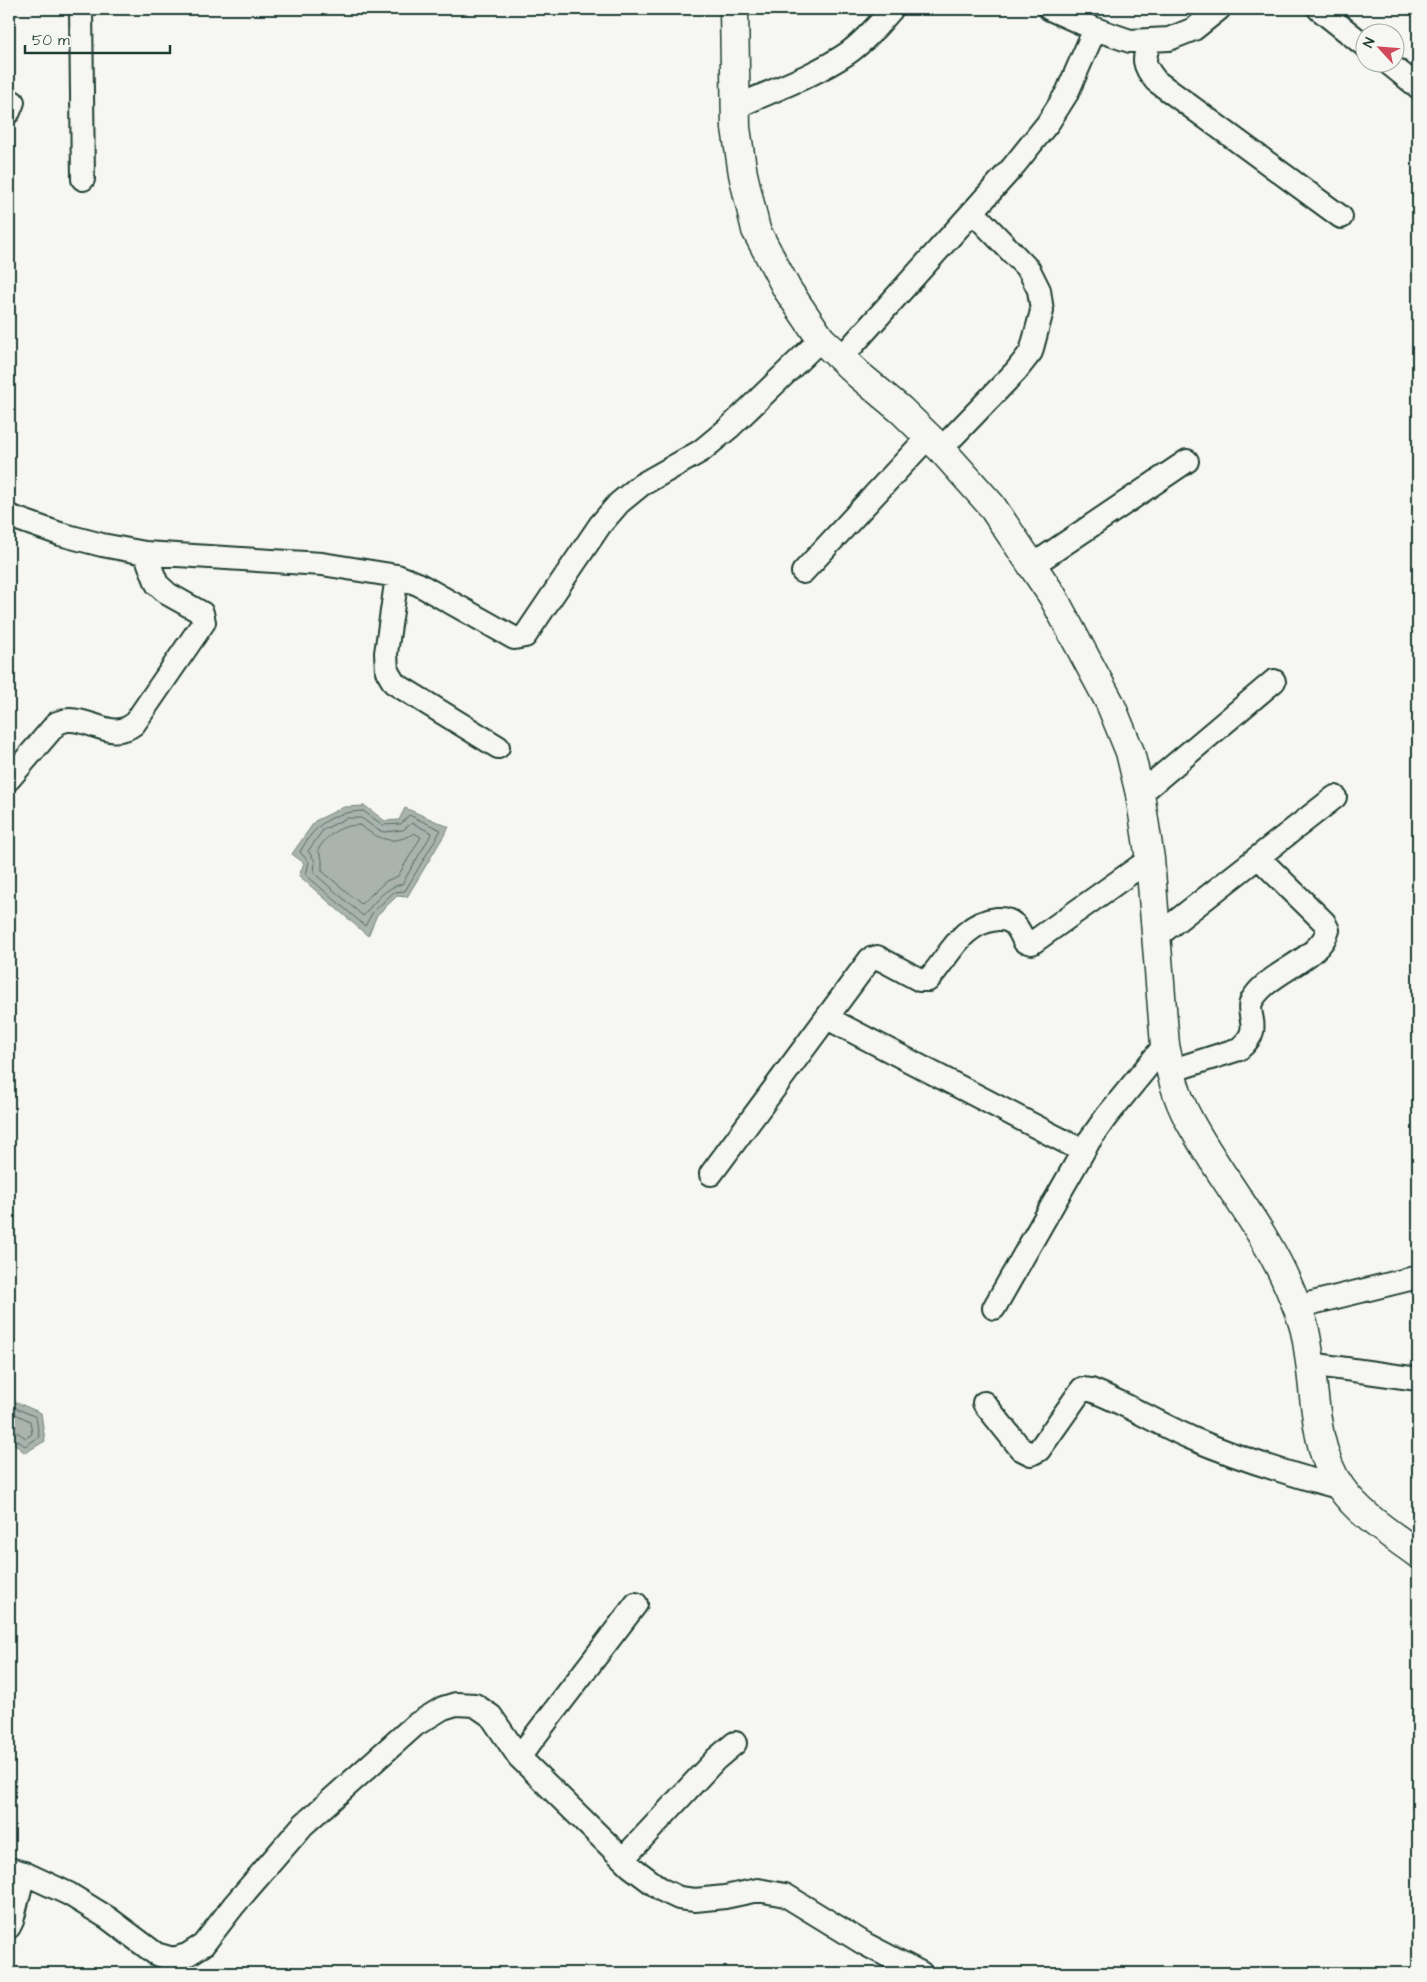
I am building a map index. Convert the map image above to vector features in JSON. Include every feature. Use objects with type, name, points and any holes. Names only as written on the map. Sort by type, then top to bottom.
[{"type":"street","points":[[81,9],[83,179]]},
{"type":"street","points":[[734,9],[736,128],[743,174],[756,230],[786,289],[821,338],[859,375],[902,410],[991,505],[1052,595],[1110,704],[1130,752],[1140,794],[1150,859],[1165,1045],[1170,1071],[1188,1119],[1266,1244],[1291,1291],[1305,1331],[1321,1438],[1328,1464],[1340,1488],[1364,1515],[1418,1554]]},
{"type":"street","points":[[736,107],[823,68],[849,52],[877,27],[892,9]]},
{"type":"street","points":[[1050,9],[1095,29],[1130,40],[1168,39],[1194,29],[1219,9]]},
{"type":"street","points":[[1319,9],[1354,37]]},
{"type":"street","points":[[841,358],[1012,168],[1048,123],[1067,93],[1095,29]]},
{"type":"street","points":[[1150,40],[1145,55],[1146,68],[1156,81],[1341,217]]},
{"type":"street","points":[[1399,72],[1418,87]]},
{"type":"street","points":[[803,572],[934,443],[1016,371],[1031,352],[1042,311],[1039,290],[1029,270],[973,212]]},
{"type":"street","points":[[9,516],[102,546],[145,553],[322,564],[397,576],[418,584],[514,638],[524,636],[600,525],[619,503],[641,485],[701,451],[730,427],[821,338]]},
{"type":"street","points":[[1033,565],[1188,461]]},
{"type":"street","points":[[9,779],[57,723],[68,720],[114,732],[126,730],[134,724],[204,622],[202,613],[168,594],[157,584],[145,553]]},
{"type":"street","points":[[397,576],[386,654],[387,671],[394,683],[498,746]]},
{"type":"street","points":[[1140,794],[1274,681]]},
{"type":"street","points":[[1156,937],[1335,797]]},
{"type":"street","points":[[1170,1071],[1239,1049],[1248,1041],[1252,1034],[1254,1025],[1251,1008],[1252,998],[1273,978],[1317,948],[1325,940],[1328,930],[1324,922],[1258,857]]},
{"type":"street","points":[[712,1174],[870,959],[877,957],[920,980],[928,980],[954,944],[968,930],[982,923],[1007,919],[1015,924],[1024,941],[1032,943],[1150,859]]},
{"type":"street","points":[[827,1018],[1082,1151]]},
{"type":"street","points":[[994,1308],[1082,1151],[1106,1117],[1165,1045]]},
{"type":"street","points":[[1296,1307],[1418,1277]]},
{"type":"street","points":[[1310,1364],[1418,1379]]},
{"type":"street","points":[[984,1403],[1021,1449],[1030,1454],[1038,1450],[1082,1389],[1090,1390],[1231,1455],[1340,1488]]},
{"type":"street","points":[[519,1758],[636,1604]]},
{"type":"street","points":[[9,1927],[12,1920],[16,1871],[69,1894],[108,1918],[156,1954],[173,1959],[187,1955],[203,1945],[234,1905],[303,1825],[415,1725],[443,1708],[456,1704],[475,1705],[491,1716],[519,1758],[622,1859],[662,1890],[678,1898],[695,1900],[725,1897],[758,1890],[785,1894],[865,1944],[921,1973]]},
{"type":"street","points":[[622,1859],[716,1759],[735,1742]]},
{"type":"water","points":[[365,806],[385,821],[399,820],[405,808],[449,827],[407,897],[397,896],[377,915],[368,936],[299,876],[304,863],[292,854],[315,821],[344,807]]},
{"type":"water","points":[[9,1399],[41,1413],[45,1441],[25,1453],[9,1439]]}]
